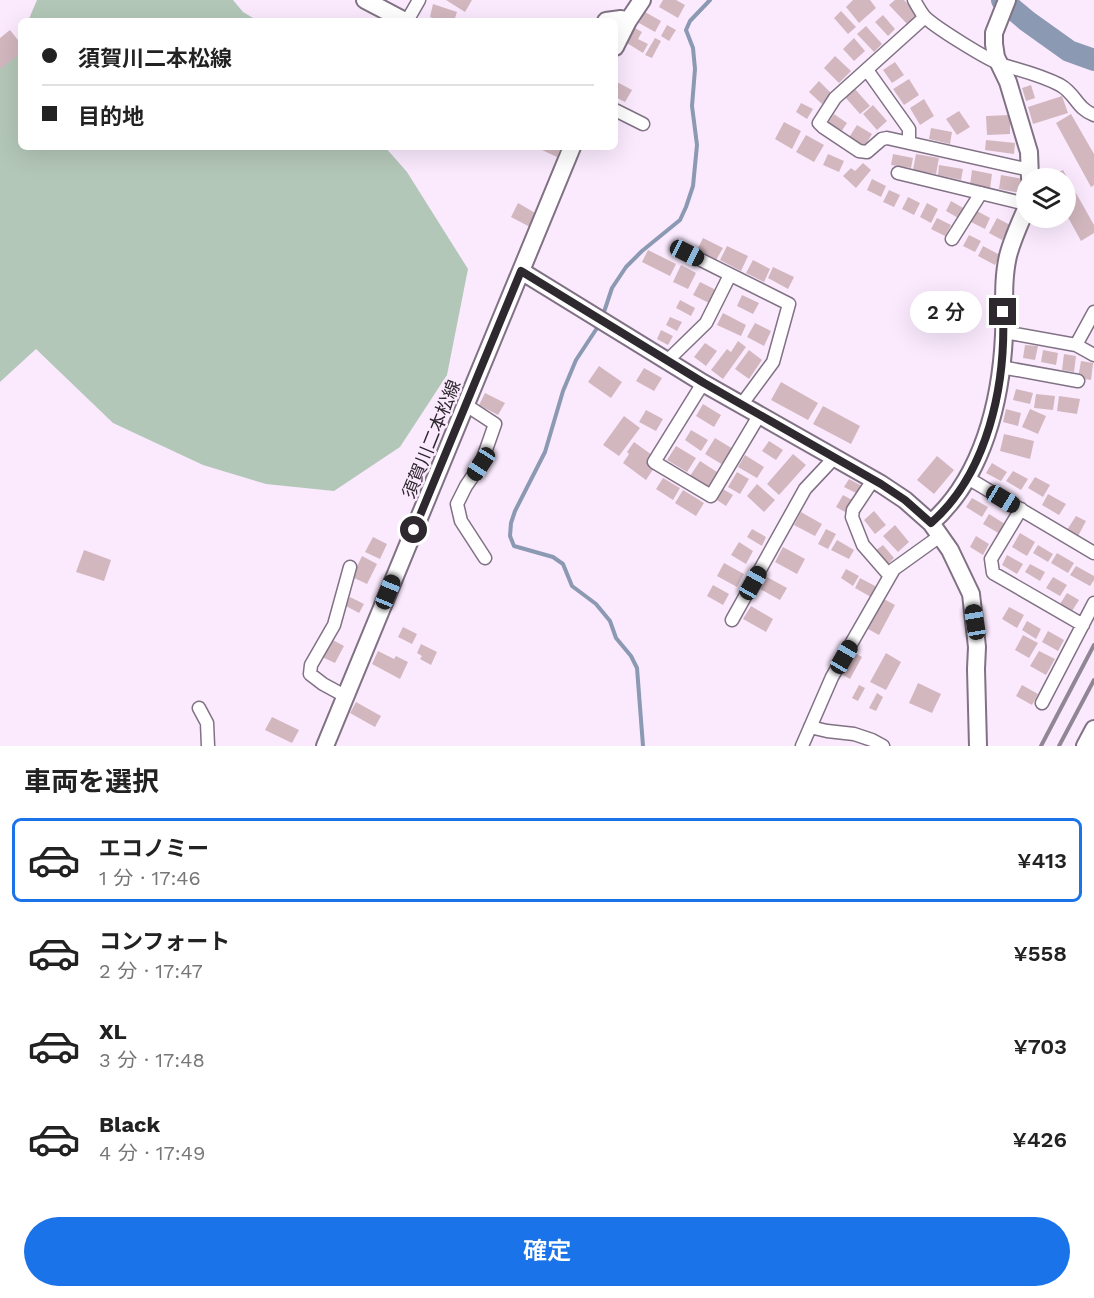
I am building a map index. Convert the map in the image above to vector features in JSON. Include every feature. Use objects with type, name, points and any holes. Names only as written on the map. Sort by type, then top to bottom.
[{"type":"street","points":[[365,0],[396,18]]},
{"type":"street","points":[[401,18],[419,0]]},
{"type":"street","points":[[618,41],[642,0]]},
{"type":"street","points":[[914,0],[925,17],[959,41],[1000,64],[1053,81],[1065,88],[1085,111],[1094,114]]},
{"type":"street","points":[[1007,0],[994,33],[994,44],[996,57],[1008,82],[1029,152],[1030,168]]},
{"type":"street","points":[[925,17],[835,98],[819,123],[860,151],[867,152],[882,139],[887,138],[1016,170]]},
{"type":"street","points":[[618,19],[628,21]]},
{"type":"street","points":[[867,70],[909,129],[909,142]]},
{"type":"street","points":[[618,112],[643,124]]},
{"type":"street","name":"須賀川二本松線","points":[[325,746],[571,150]]},
{"type":"street","points":[[898,173],[1016,202]]},
{"type":"street","points":[[952,239],[981,193]]},
{"type":"street","points":[[802,746],[832,677],[894,569],[936,529],[942,513],[953,500],[984,443],[999,391],[1004,332],[1005,274],[1018,228]]},
{"type":"street","points":[[687,253],[789,304],[773,362],[742,404]]},
{"type":"street","points":[[521,271],[704,383],[873,480],[905,500],[936,529],[954,558],[971,594],[977,647],[978,746]]},
{"type":"street","points":[[668,361],[706,323],[730,275]]},
{"type":"street","points":[[1076,345],[1094,312]]},
{"type":"street","points":[[1004,332],[1076,345],[1094,355]]},
{"type":"street","points":[[1001,367],[1078,381]]},
{"type":"street","points":[[704,383],[654,462],[711,496],[760,414]]},
{"type":"street","points":[[466,405],[495,424],[481,464],[466,486],[458,504],[461,521],[485,558]]},
{"type":"street","points":[[732,620],[805,489],[835,457]]},
{"type":"street","points":[[966,477],[1094,553]]},
{"type":"street","points":[[873,480],[853,510],[852,517],[863,545],[890,576]]},
{"type":"street","points":[[1021,510],[991,559],[993,573],[1083,625]]},
{"type":"street","points":[[345,696],[322,684],[310,674],[311,665],[334,625],[350,567]]},
{"type":"street","points":[[1042,703],[1094,603]]},
{"type":"street","points":[[199,708],[207,723],[208,746]]},
{"type":"street","points":[[810,727],[854,734],[883,746]]},
{"type":"street","points":[[1085,746],[1094,729]]},
{"type":"green space","points":[[37,0],[233,0],[243,12],[253,18],[29,18]]},
{"type":"green space","points":[[18,43],[18,150],[388,150],[407,172],[468,269],[447,375],[400,447],[334,491],[266,484],[203,465],[113,423],[36,349],[0,382],[0,52]]},
{"type":"building","points":[[446,0],[472,0],[465,12]]},
{"type":"building","points":[[663,0],[676,0],[685,5],[678,18],[659,7]]},
{"type":"building","points":[[853,0],[870,0],[876,8],[859,23],[846,7]]},
{"type":"building","points":[[895,0],[904,0],[919,16],[908,25],[889,5]]},
{"type":"building","points":[[433,4],[457,12],[455,18],[430,17]]},
{"type":"building","points":[[841,11],[856,27],[848,34],[834,18]]},
{"type":"building","points":[[645,12],[661,21],[655,32],[639,23]]},
{"type":"building","points":[[883,15],[895,29],[888,36],[875,22]]},
{"type":"building","points":[[667,25],[676,30],[669,41],[661,36]]},
{"type":"building","points":[[866,26],[882,44],[874,52],[857,34]]},
{"type":"building","points":[[635,28],[642,32],[638,39],[648,44],[643,53],[627,43]]},
{"type":"building","points":[[10,30],[18,40],[18,55],[0,69],[0,38]]},
{"type":"building","points":[[655,38],[661,41],[652,58],[645,55]]},
{"type":"building","points":[[854,38],[865,51],[854,61],[843,49]]},
{"type":"building","points":[[835,56],[851,71],[839,83],[824,68]]},
{"type":"building","points":[[895,62],[904,75],[892,83],[883,70]]},
{"type":"building","points":[[909,79],[919,95],[904,105],[893,89]]},
{"type":"building","points":[[819,81],[832,94],[822,104],[809,92]]},
{"type":"building","points":[[618,83],[632,90],[625,102],[618,98]]},
{"type":"building","points":[[1031,85],[1035,98],[1026,101],[1022,88]]},
{"type":"building","points":[[855,89],[870,106],[860,114],[845,97]]},
{"type":"building","points":[[1062,96],[1068,113],[1033,124],[1028,107]]},
{"type":"building","points":[[924,99],[934,116],[920,125],[910,108]]},
{"type":"building","points":[[801,103],[813,109],[807,119],[796,112]]},
{"type":"building","points":[[873,105],[887,121],[877,130],[863,114]]},
{"type":"building","points":[[959,111],[970,127],[957,135],[946,119]]},
{"type":"building","points":[[834,114],[847,123],[841,132],[828,123]]},
{"type":"building","points":[[1071,114],[1094,154],[1094,185],[1091,187],[1056,123]]},
{"type":"building","points":[[1010,115],[1010,134],[987,135],[986,116]]},
{"type":"building","points":[[784,122],[801,131],[792,149],[775,139]]},
{"type":"building","points":[[857,125],[872,134],[863,149],[848,139]]},
{"type":"building","points":[[931,128],[952,132],[950,144],[929,139]]},
{"type":"building","points":[[806,135],[824,145],[814,162],[796,152]]},
{"type":"building","points":[[986,140],[1015,143],[1014,154],[985,150]]},
{"type":"building","points":[[542,150],[560,150],[557,157]]},
{"type":"building","points":[[828,154],[844,161],[839,172],[823,165]]},
{"type":"building","points":[[893,154],[913,158],[911,168],[891,165]]},
{"type":"building","points":[[916,154],[939,158],[936,174],[913,170]]},
{"type":"building","points":[[863,163],[871,170],[856,188],[843,176],[851,168],[855,171]]},
{"type":"building","points":[[939,165],[963,169],[961,180],[938,175]]},
{"type":"building","points":[[972,170],[992,174],[990,189],[970,185]]},
{"type":"building","points":[[1001,175],[1016,178],[1016,192],[999,189]]},
{"type":"building","points":[[872,179],[886,186],[881,197],[867,190]]},
{"type":"building","points":[[889,190],[900,195],[894,207],[883,202]]},
{"type":"building","points":[[1076,193],[1094,225],[1094,233],[1081,241],[1074,228],[1076,228]]},
{"type":"building","points":[[908,197],[920,203],[914,215],[902,209]]},
{"type":"building","points":[[951,201],[965,209],[960,219],[946,211]]},
{"type":"building","points":[[518,203],[537,214],[530,227],[511,217]]},
{"type":"building","points":[[927,203],[938,209],[931,223],[920,217]]},
{"type":"building","points":[[977,211],[990,218],[985,229],[971,222]]},
{"type":"building","points":[[937,218],[951,225],[945,236],[931,229]]},
{"type":"building","points":[[997,218],[1010,225],[1002,240],[989,233]]},
{"type":"building","points":[[969,235],[981,241],[975,252],[963,246]]},
{"type":"building","points":[[703,238],[723,248],[716,260],[697,250]]},
{"type":"building","points":[[727,246],[748,256],[741,271],[720,260]]},
{"type":"building","points":[[983,246],[1000,255],[995,265],[978,256]]},
{"type":"building","points":[[648,250],[676,264],[670,276],[642,262]]},
{"type":"building","points":[[753,260],[770,269],[764,282],[746,273]]},
{"type":"building","points":[[681,265],[696,273],[688,289],[673,282]]},
{"type":"building","points":[[773,267],[794,277],[788,289],[768,278]]},
{"type":"building","points":[[700,282],[718,291],[711,304],[693,295]]},
{"type":"building","points":[[742,295],[759,303],[753,314],[737,306]]},
{"type":"building","points":[[680,300],[695,308],[691,316],[676,308]]},
{"type":"building","points":[[723,313],[746,325],[741,336],[717,325]]},
{"type":"building","points":[[670,317],[682,322],[677,331],[666,325]]},
{"type":"building","points":[[755,323],[771,331],[764,346],[747,337]]},
{"type":"building","points":[[661,330],[673,336],[668,345],[657,339]]},
{"type":"building","points":[[738,341],[746,347],[723,379],[711,370],[727,349],[731,352]]},
{"type":"building","points":[[705,343],[717,351],[706,366],[694,357]]},
{"type":"building","points":[[1025,345],[1038,346],[1035,360],[1023,358]]},
{"type":"building","points":[[749,350],[762,360],[749,379],[735,369]]},
{"type":"building","points":[[1043,350],[1058,353],[1056,365],[1041,362]]},
{"type":"building","points":[[1064,354],[1076,356],[1074,372],[1062,370]]},
{"type":"building","points":[[1081,361],[1093,363],[1091,380],[1078,378]]},
{"type":"building","points":[[599,366],[622,382],[611,398],[588,382]]},
{"type":"building","points":[[644,368],[662,378],[654,391],[636,381]]},
{"type":"building","points":[[781,382],[818,403],[808,420],[771,400]]},
{"type":"building","points":[[1016,389],[1033,393],[1030,404],[1013,400]]},
{"type":"building","points":[[485,393],[505,403],[498,415],[479,405]]},
{"type":"building","points":[[1036,394],[1055,396],[1053,410],[1034,408]]},
{"type":"building","points":[[1059,396],[1080,399],[1077,414],[1057,411]]},
{"type":"building","points":[[703,404],[721,415],[714,427],[696,416]]},
{"type":"building","points":[[823,406],[860,426],[851,444],[813,424]]},
{"type":"building","points":[[1006,409],[1021,413],[1018,426],[1003,422]]},
{"type":"building","points":[[1030,409],[1046,416],[1038,434],[1022,427]]},
{"type":"building","points":[[646,410],[663,419],[656,431],[639,422]]},
{"type":"building","points":[[624,416],[640,428],[619,456],[603,445]]},
{"type":"building","points":[[691,430],[708,440],[701,451],[685,440]]},
{"type":"building","points":[[1004,434],[1034,441],[1030,459],[1000,451]]},
{"type":"building","points":[[715,438],[733,449],[723,465],[705,454]]},
{"type":"building","points":[[769,441],[783,450],[776,460],[762,451]]},
{"type":"building","points":[[634,442],[652,455],[647,463],[654,468],[646,480],[623,463]]},
{"type":"building","points":[[676,446],[696,458],[687,472],[667,460]]},
{"type":"building","points":[[793,454],[806,465],[779,495],[767,484]]},
{"type":"building","points":[[745,455],[764,467],[757,478],[738,467]]},
{"type":"building","points":[[937,456],[954,470],[934,494],[917,480]]},
{"type":"building","points":[[700,461],[717,472],[708,487],[690,476]]},
{"type":"building","points":[[992,463],[1007,472],[1001,481],[986,473]]},
{"type":"building","points":[[1013,471],[1028,479],[1021,490],[1006,481]]},
{"type":"building","points":[[737,472],[749,479],[740,494],[728,487]]},
{"type":"building","points":[[1035,477],[1050,485],[1043,497],[1028,488]]},
{"type":"building","points":[[663,478],[680,488],[673,500],[656,489]]},
{"type":"building","points":[[849,479],[862,486],[858,494],[844,487]]},
{"type":"building","points":[[757,484],[775,500],[764,512],[747,496]]},
{"type":"building","points":[[723,489],[733,495],[726,506],[717,500]]},
{"type":"building","points":[[683,490],[704,503],[696,516],[675,503]]},
{"type":"building","points":[[1048,494],[1066,504],[1059,515],[1042,505]]},
{"type":"building","points":[[843,495],[852,500],[845,512],[836,507]]},
{"type":"building","points":[[972,498],[988,507],[982,517],[966,507]]},
{"type":"building","points":[[874,511],[886,525],[875,534],[864,520]]},
{"type":"building","points":[[801,512],[822,524],[815,536],[794,525]]},
{"type":"building","points":[[989,514],[1005,524],[1000,534],[983,524]]},
{"type":"building","points":[[1076,516],[1086,521],[1078,536],[1067,530]]},
{"type":"building","points":[[895,525],[909,542],[898,552],[883,536]]},
{"type":"building","points":[[752,529],[766,537],[762,546],[747,537]]},
{"type":"building","points":[[826,529],[836,534],[828,549],[818,544]]},
{"type":"building","points":[[1020,533],[1035,542],[1027,556],[1012,547]]},
{"type":"building","points":[[976,536],[989,544],[983,555],[970,547]]},
{"type":"building","points":[[373,537],[387,544],[380,559],[365,552]]},
{"type":"building","points":[[837,540],[854,550],[849,559],[831,550]]},
{"type":"building","points":[[739,542],[753,551],[746,564],[731,555]]},
{"type":"building","points":[[883,545],[894,558],[887,565],[875,551]]},
{"type":"building","points":[[1038,545],[1053,554],[1048,562],[1033,553]]},
{"type":"building","points":[[783,547],[805,559],[797,574],[775,562]]},
{"type":"building","points":[[84,550],[111,560],[104,581],[76,572]]},
{"type":"building","points":[[1057,553],[1074,563],[1068,573],[1051,563]]},
{"type":"building","points":[[1007,555],[1023,564],[1017,574],[1002,565]]},
{"type":"building","points":[[362,556],[377,564],[367,584],[352,577]]},
{"type":"building","points":[[724,563],[744,574],[737,587],[717,576]]},
{"type":"building","points":[[1030,564],[1045,572],[1040,581],[1025,572]]},
{"type":"building","points":[[1076,566],[1094,576],[1090,586],[1070,575]]},
{"type":"building","points":[[846,569],[859,576],[853,586],[841,578]]},
{"type":"building","points":[[767,577],[787,588],[780,600],[760,589]]},
{"type":"building","points":[[1053,577],[1067,585],[1060,596],[1046,588]]},
{"type":"building","points":[[860,578],[877,587],[871,597],[855,588]]},
{"type":"building","points":[[713,585],[729,594],[723,605],[707,596]]},
{"type":"building","points":[[1067,593],[1079,600],[1072,611],[1060,604]]},
{"type":"building","points":[[350,597],[364,604],[359,613],[346,606]]},
{"type":"building","points":[[884,599],[895,605],[879,635],[868,629]]},
{"type":"building","points":[[751,606],[773,619],[766,632],[743,619]]},
{"type":"building","points":[[1009,607],[1024,615],[1017,628],[1002,619]]},
{"type":"building","points":[[1027,621],[1041,629],[1036,639],[1022,630]]},
{"type":"building","points":[[403,627],[417,634],[412,644],[398,637]]},
{"type":"building","points":[[1048,631],[1064,640],[1058,651],[1042,642]]},
{"type":"building","points":[[1023,635],[1038,643],[1029,658],[1015,650]]},
{"type":"building","points":[[331,639],[344,646],[335,663],[322,657]]},
{"type":"building","points":[[421,644],[437,652],[431,665],[420,659],[422,656],[417,653]]},
{"type":"building","points":[[378,651],[394,659],[396,656],[408,662],[400,679],[372,664]]},
{"type":"building","points":[[1039,651],[1055,659],[1046,675],[1030,666]]},
{"type":"building","points":[[853,652],[862,657],[850,679],[841,674]]},
{"type":"building","points":[[886,653],[901,662],[886,690],[870,682]]},
{"type":"building","points":[[918,683],[941,694],[932,713],[909,703]]},
{"type":"building","points":[[859,685],[865,688],[858,701],[852,698]]},
{"type":"building","points":[[1022,685],[1038,694],[1032,705],[1016,696]]},
{"type":"building","points":[[877,693],[883,697],[876,711],[869,708]]},
{"type":"building","points":[[356,702],[381,716],[375,727],[350,713]]},
{"type":"building","points":[[272,717],[299,730],[292,743],[265,730]]},
{"type":"waterway","points":[[603,315],[612,288],[626,267],[680,220],[686,207],[693,186],[697,145],[692,106],[695,69],[693,48],[686,30],[690,21],[710,0]]},
{"type":"waterway","points":[[1002,0],[1069,51],[1094,60]]},
{"type":"waterway","points":[[599,325],[576,360],[563,391],[545,452],[515,511],[510,536],[514,546],[553,557],[563,564],[572,586],[596,604],[610,621],[616,638],[631,656],[637,668],[643,746]]},
{"type":"railway","points":[[1041,746],[1094,645]]},
{"type":"railway","points":[[1059,746],[1094,680]]},
{"type":"route","points":[[414,530],[521,271],[704,383],[881,484],[905,500],[931,523],[953,500],[984,443],[999,391],[1004,332],[1003,312]]}]
